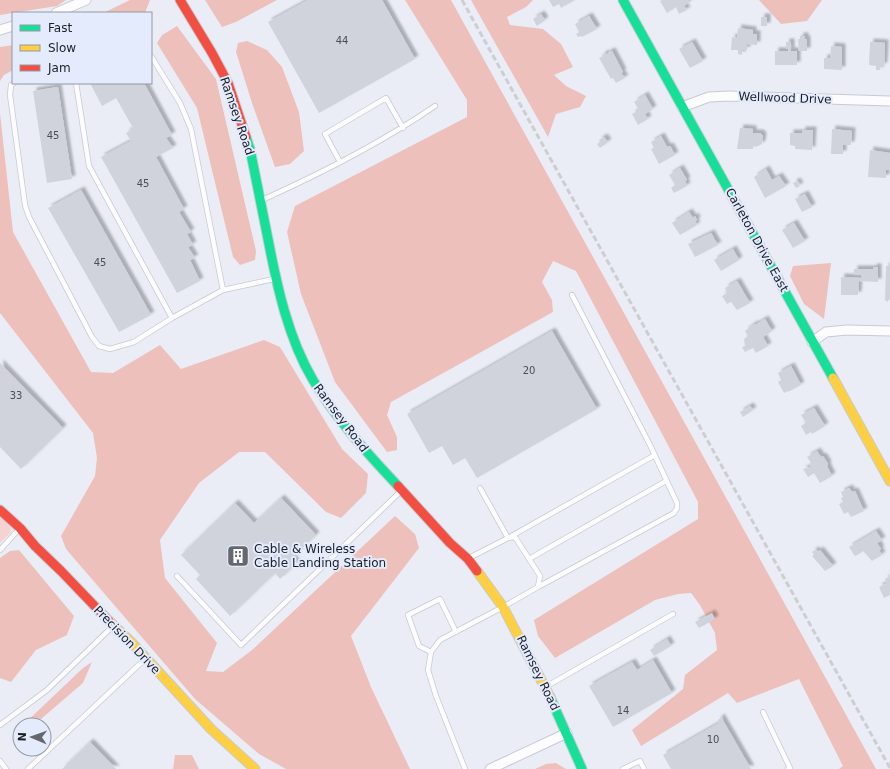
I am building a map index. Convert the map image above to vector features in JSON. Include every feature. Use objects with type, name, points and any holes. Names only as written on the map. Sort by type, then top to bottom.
[{"type":"street","points":[[58,12],[86,0]]},
{"type":"street","name":"Ramsey Road","points":[[180,0],[228,83],[250,149],[276,279],[293,338],[312,379],[335,414],[362,447],[401,491],[468,559],[503,607],[545,687],[582,769]]},
{"type":"street","name":"Carleton Drive East","points":[[623,0],[890,481]]},
{"type":"street","points":[[0,30],[12,26]]},
{"type":"street","name":"Wellwood Drive","points":[[682,107],[709,97],[729,96],[890,101]]},
{"type":"street","points":[[812,342],[826,332],[847,330],[890,331]]},
{"type":"street","name":"Precision Drive","points":[[0,510],[20,528],[35,546],[146,658],[211,729],[255,769]]},
{"type":"street","points":[[490,769],[566,733]]},
{"type":"lane","points":[[152,58],[180,103],[192,129],[223,290]]},
{"type":"lane","points":[[12,84],[11,85],[10,95],[28,217],[92,337],[100,346],[110,350],[134,342],[172,318],[223,290],[276,279]]},
{"type":"lane","points":[[76,84],[89,166],[172,318]]},
{"type":"lane","points":[[340,162],[325,134],[386,98],[404,128]]},
{"type":"lane","points":[[260,201],[313,177],[404,128],[435,106]]},
{"type":"lane","points":[[465,769],[436,696],[428,670],[432,652],[440,640],[674,513],[677,508],[677,503],[655,455],[572,295]]},
{"type":"lane","points":[[468,559],[655,455]]},
{"type":"lane","points":[[529,559],[666,481]]},
{"type":"lane","points":[[480,488],[508,538]]},
{"type":"lane","points":[[177,576],[241,645],[401,491]]},
{"type":"lane","points":[[0,550],[20,528]]},
{"type":"lane","points":[[508,538],[515,538],[540,576],[538,587]]},
{"type":"lane","points":[[432,652],[419,646],[408,615],[440,599],[456,632]]},
{"type":"lane","points":[[545,687],[673,614]]},
{"type":"lane","points":[[0,725],[47,690],[114,626]]},
{"type":"lane","points":[[28,769],[146,658]]},
{"type":"lane","points":[[764,712],[790,768],[788,769]]},
{"type":"lane","points":[[0,761],[6,769]]},
{"type":"lane","points":[[623,769],[640,761],[644,769]]},
{"type":"shaded area","points":[[0,0],[66,0],[57,6],[0,15]]},
{"type":"shaded area","points":[[130,0],[150,0],[145,12],[105,12]]},
{"type":"shaded area","points":[[205,0],[277,0],[236,22],[222,27]]},
{"type":"shaded area","points":[[405,0],[451,0],[876,769],[839,769],[843,766],[799,679],[737,703],[728,693],[641,746],[632,730],[683,689],[685,675],[717,650],[715,633],[700,605],[691,593],[678,594],[655,600],[555,658],[538,636],[534,620],[698,519],[698,502],[576,271],[553,261],[542,282],[552,300],[553,312],[391,402],[387,415],[397,437],[397,450],[387,452],[335,382],[301,294],[287,232],[295,206],[467,117],[467,100]]},
{"type":"shaded area","points":[[471,0],[533,0],[526,7],[507,17],[510,25],[543,29],[561,44],[573,67],[554,75],[566,86],[586,96],[580,107],[556,114],[548,137]]},
{"type":"shaded area","points":[[759,0],[822,0],[807,21],[781,24]]},
{"type":"shaded area","points":[[177,26],[216,79],[256,251],[255,260],[240,265],[233,257],[197,108],[157,43],[162,35]]},
{"type":"shaded area","points":[[247,41],[267,50],[282,67],[299,112],[304,151],[290,164],[275,167],[253,106],[236,52],[238,43]]},
{"type":"shaded area","points":[[12,45],[12,71],[4,75],[0,81],[0,47]]},
{"type":"shaded area","points":[[0,113],[13,232],[91,372],[113,373],[160,345],[181,369],[264,340],[280,347],[342,449],[368,474],[366,493],[341,518],[326,512],[265,452],[239,452],[199,483],[160,540],[165,578],[217,643],[206,671],[223,672],[252,650],[395,516],[415,534],[419,548],[351,636],[371,687],[410,769],[286,769],[259,754],[195,699],[66,549],[61,536],[95,476],[97,458],[93,433],[0,313]]},
{"type":"shaded area","points":[[831,263],[824,319],[804,304],[790,276],[793,266]]},
{"type":"shaded area","points":[[0,516],[10,527],[11,532],[0,543]]},
{"type":"shaded area","points":[[19,550],[74,616],[67,635],[36,650],[11,682],[0,678],[0,558],[10,551]]},
{"type":"shaded area","points":[[92,662],[83,683],[43,717],[31,717],[83,668]]},
{"type":"shaded area","points":[[175,755],[192,755],[199,769],[173,769]]},
{"type":"shaded area","points":[[556,763],[566,769],[535,769],[546,764]]},
{"type":"building","points":[[308,0],[382,0],[415,59],[319,113],[268,22]]},
{"type":"building","points":[[549,0],[575,0],[561,8],[559,4],[553,7]]},
{"type":"building","points":[[688,0],[689,2],[684,6],[687,10],[679,14],[676,7],[667,13],[660,1]]},
{"type":"building","points":[[541,14],[545,20],[537,26],[533,19]]},
{"type":"building","points":[[589,16],[597,29],[582,37],[578,37],[576,34],[579,32],[575,24]]},
{"type":"building","points":[[761,17],[767,17],[767,26],[761,26]]},
{"type":"building","points":[[738,28],[753,30],[753,34],[757,34],[757,45],[747,44],[747,50],[742,50],[742,55],[738,54],[738,50],[731,50],[732,37],[737,38]]},
{"type":"building","points":[[800,36],[805,36],[805,39],[807,39],[807,51],[799,51],[798,39],[800,39]]},
{"type":"building","points":[[692,42],[703,61],[690,68],[679,49]]},
{"type":"building","points":[[786,42],[791,42],[791,51],[797,51],[797,65],[775,65],[775,51],[788,51],[788,49],[786,49]]},
{"type":"building","points":[[870,42],[885,43],[884,66],[881,66],[880,70],[876,70],[876,66],[869,65]]},
{"type":"building","points":[[831,46],[842,47],[842,70],[824,69],[824,58],[830,58]]},
{"type":"building","points":[[612,51],[623,72],[621,73],[625,78],[616,83],[613,78],[611,79],[599,58],[605,53],[606,55]]},
{"type":"building","points":[[91,84],[145,84],[172,135],[166,138],[173,148],[156,157],[184,209],[179,212],[191,232],[187,234],[193,245],[188,247],[195,258],[190,260],[200,281],[177,293],[101,157],[131,141],[126,133],[133,128],[116,98],[102,106]]},
{"type":"building","points":[[58,87],[72,179],[47,183],[33,91]]},
{"type":"building","points":[[645,95],[653,109],[645,114],[648,119],[638,125],[632,114],[639,110],[634,102]]},
{"type":"building","points":[[740,128],[753,129],[753,133],[760,133],[763,136],[762,144],[753,146],[753,149],[737,149]]},
{"type":"building","points":[[832,129],[852,131],[851,145],[843,145],[843,154],[831,154]]},
{"type":"building","points":[[802,130],[813,130],[812,150],[795,149],[795,146],[790,145],[790,133],[802,133]]},
{"type":"building","points":[[661,136],[667,147],[670,146],[675,155],[659,164],[651,149],[654,148],[651,142]]},
{"type":"building","points":[[604,137],[608,142],[600,148],[597,144],[600,142],[599,140]]},
{"type":"building","points":[[870,150],[890,153],[890,170],[886,170],[886,178],[868,177]]},
{"type":"building","points":[[680,168],[687,180],[685,181],[687,186],[674,193],[671,188],[675,185],[669,175]]},
{"type":"building","points":[[766,169],[772,180],[779,176],[786,186],[765,198],[754,177]]},
{"type":"building","points":[[797,181],[800,186],[796,188],[793,183]]},
{"type":"building","points":[[81,190],[151,315],[119,332],[48,208]]},
{"type":"building","points":[[805,194],[812,207],[802,212],[795,199]]},
{"type":"building","points":[[689,212],[693,218],[695,216],[697,220],[695,222],[697,225],[680,235],[672,223]]},
{"type":"building","points":[[794,223],[805,241],[793,248],[782,230]]},
{"type":"building","points":[[711,233],[718,245],[695,257],[688,244]]},
{"type":"building","points":[[733,249],[739,260],[721,271],[714,260]]},
{"type":"building","points":[[886,266],[890,266],[890,300],[888,300],[888,302],[885,300]]},
{"type":"building","points":[[873,267],[878,267],[878,282],[859,281],[858,295],[841,295],[841,277],[861,278],[861,275],[854,275],[854,269],[874,269]]},
{"type":"building","points":[[737,281],[750,303],[737,310],[731,302],[727,304],[722,296],[727,293],[725,288]]},
{"type":"building","points":[[765,319],[772,331],[763,337],[768,346],[756,353],[753,348],[745,352],[742,347],[745,346],[744,339],[748,336],[745,331],[754,324],[755,325]]},
{"type":"building","points":[[552,331],[597,409],[477,478],[465,458],[453,465],[442,446],[429,453],[407,414]]},
{"type":"building","points":[[0,363],[63,428],[21,469],[0,447]]},
{"type":"building","points":[[791,366],[801,385],[784,393],[778,382],[781,380],[778,373]]},
{"type":"building","points":[[750,406],[753,410],[743,417],[740,412]]},
{"type":"building","points":[[814,408],[825,426],[812,434],[811,432],[806,435],[801,426],[806,423],[801,415]]},
{"type":"building","points":[[817,451],[821,457],[823,456],[828,464],[827,466],[832,476],[820,483],[814,473],[808,477],[803,469],[811,467],[809,464],[811,463],[807,457]]},
{"type":"building","points":[[849,488],[852,492],[855,491],[864,511],[851,517],[848,512],[844,514],[839,504],[843,502],[841,492]]},
{"type":"building","name":"Cable & Wireless Cable Landing Station","points":[[281,498],[316,535],[292,558],[297,563],[280,579],[275,573],[230,616],[196,579],[200,575],[181,555],[235,503],[254,523]]},
{"type":"building","points":[[876,531],[882,540],[877,543],[881,549],[879,550],[882,555],[872,561],[863,551],[856,556],[854,555],[849,547]]},
{"type":"building","points":[[815,550],[817,552],[820,550],[833,566],[825,571],[812,556],[814,555],[812,552]]},
{"type":"building","points":[[890,576],[890,595],[884,598],[879,587],[887,583],[885,579]]},
{"type":"building","points":[[712,613],[715,619],[699,628],[695,622]]},
{"type":"building","points":[[667,639],[671,646],[654,656],[650,650]]},
{"type":"building","points":[[653,660],[672,693],[613,727],[589,686],[632,662],[637,670]]},
{"type":"building","points":[[721,717],[751,769],[671,769],[663,755],[719,723],[718,720]]},
{"type":"building","points":[[90,742],[116,769],[62,769]]},
{"type":"railway","points":[[462,0],[890,768]]},
{"type":"traffic: fast","points":[[623,0],[833,378]]},
{"type":"traffic: fast","points":[[246,137],[250,149],[271,257],[284,311],[304,364],[322,394],[342,422],[398,486]]},
{"type":"traffic: fast","points":[[550,697],[582,769]]},
{"type":"traffic: slow","points":[[833,378],[890,481]]},
{"type":"traffic: slow","points":[[477,571],[503,607],[550,697]]},
{"type":"traffic: slow","points":[[109,621],[132,643],[211,729],[255,769]]},
{"type":"traffic: jam","points":[[180,0],[228,83],[246,137]]},
{"type":"traffic: jam","points":[[398,486],[450,543],[468,559],[477,571]]},
{"type":"traffic: jam","points":[[0,510],[20,528],[35,546],[109,621]]},
{"type":"place","name":"Cable & Wireless Cable Landing Station","points":[[238,556]]}]
